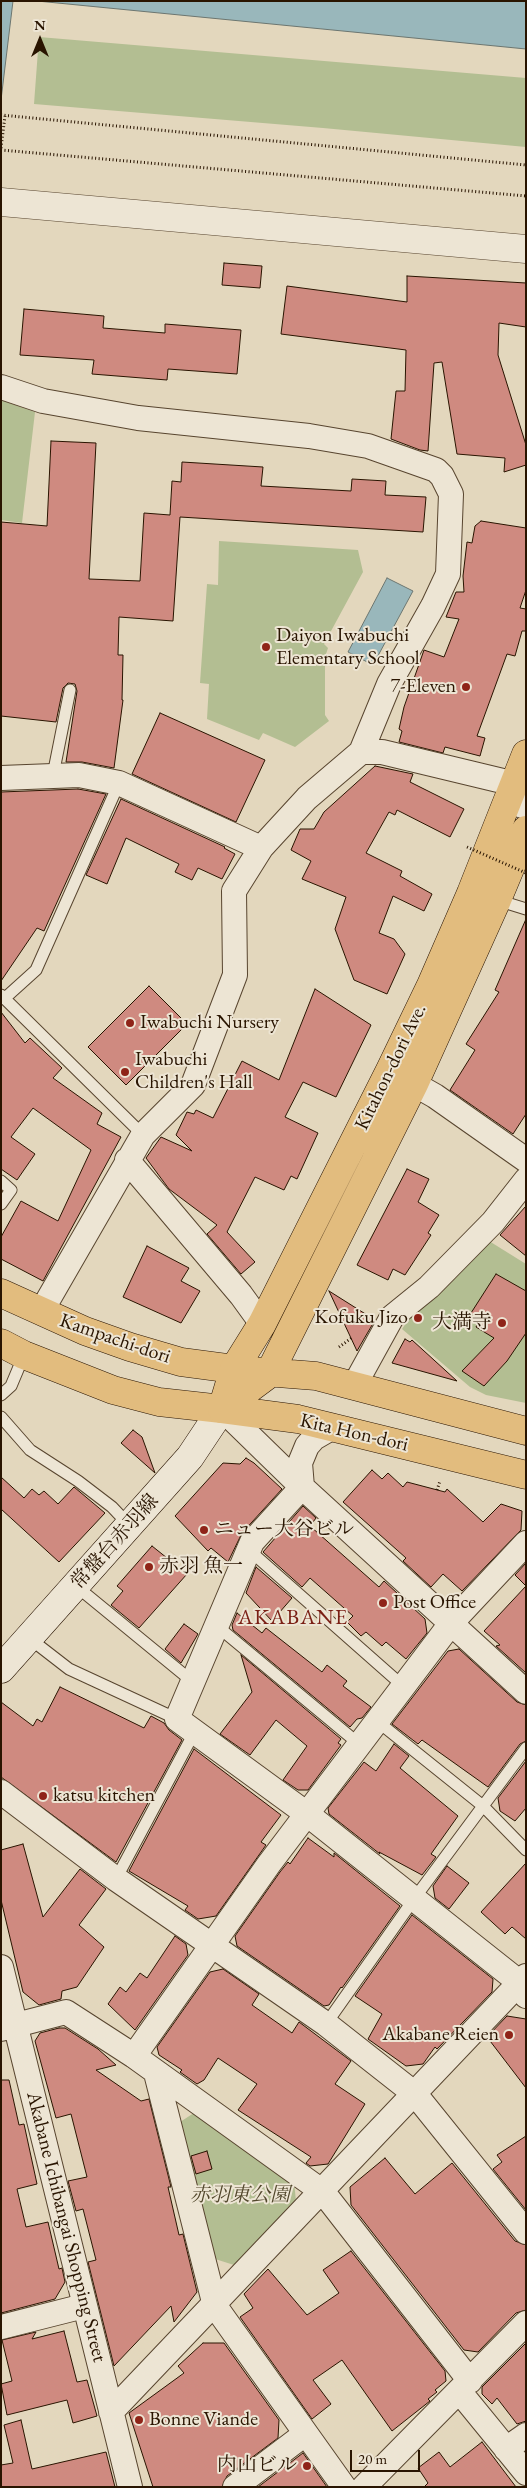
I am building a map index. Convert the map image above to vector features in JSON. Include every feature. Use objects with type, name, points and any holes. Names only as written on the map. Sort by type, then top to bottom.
[{"type":"main road","name":"Kitahon-dori Ave.","points":[[269,1374],[414,1084],[484,897],[516,797],[526,754]]},
{"type":"main road","name":"Kitahon-dori Ave.","points":[[234,1369],[262,1324],[390,1070],[484,897],[526,830]]},
{"type":"main road","name":"Kampachi-dori","points":[[1,1293],[85,1331],[130,1347],[182,1362],[269,1374]]},
{"type":"main road","points":[[12,1349],[96,1384],[159,1402],[222,1409],[269,1374],[316,1376],[526,1431]]},
{"type":"main road","points":[[222,1409],[234,1369]]},
{"type":"main road","name":"Kita Hon-dori","points":[[222,1409],[298,1419],[526,1475]]},
{"type":"street","points":[[1,202],[526,249]]},
{"type":"street","points":[[1,388],[43,401],[138,418],[309,436],[368,446],[436,470],[442,476],[451,494],[448,574],[433,606],[389,684],[361,752],[307,798],[260,848],[234,891],[235,975],[193,1085],[143,1135],[41,1312]]},
{"type":"street","points":[[361,752],[382,752],[516,797]]},
{"type":"street","points":[[1,778],[79,775],[119,783],[260,848]]},
{"type":"street","points":[[390,1070],[435,1096],[526,1160]]},
{"type":"street","points":[[127,1160],[241,1295],[262,1324]]},
{"type":"street","points":[[354,1386],[392,1317],[429,1287],[493,1222],[526,1180]]},
{"type":"street","points":[[222,1409],[302,1486],[526,1692]]},
{"type":"street","name":"常盤台赤羽線","points":[[1,1669],[190,1457],[222,1409]]},
{"type":"street","points":[[302,1486],[299,1470],[302,1455],[314,1438],[333,1427]]},
{"type":"street","points":[[111,2412],[215,2306],[415,2094],[524,1985],[307,1814],[186,1725],[193,1682],[252,1542],[302,1486]]},
{"type":"street","points":[[134,2056],[307,1814],[403,1686],[452,1622],[526,1543]]},
{"type":"street","points":[[1,1792],[116,1879],[326,2024],[415,2094],[526,2232]]},
{"type":"street","name":"Akabane Ichibangai Shopping Street","points":[[1,1967],[9,2027],[84,2306],[130,2487]]},
{"type":"street","points":[[9,2027],[66,2012],[134,2056],[323,2192],[465,2386],[506,2449],[526,2473]]},
{"type":"street","points":[[156,2073],[215,2306],[344,2487]]},
{"type":"street","points":[[1,2327],[84,2306]]},
{"type":"street","points":[[364,2487],[526,2323]]},
{"type":"street","points":[[235,2487],[305,2434]]},
{"type":"street","points":[[506,2449],[526,2436]]},
{"type":"lane","points":[[54,775],[70,690]]},
{"type":"lane","points":[[119,783],[36,970],[3,996],[143,1135]]},
{"type":"lane","points":[[484,897],[526,909]]},
{"type":"lane","points":[[1,1182],[12,1190],[1,1204]]},
{"type":"lane","points":[[1,1395],[10,1386],[12,1349]]},
{"type":"lane","points":[[1,1418],[30,1450],[78,1481],[112,1507],[130,1526]]},
{"type":"lane","points":[[249,1550],[403,1686]]},
{"type":"lane","points":[[76,1586],[193,1682]]},
{"type":"lane","points":[[217,1626],[359,1744]]},
{"type":"lane","points":[[29,1638],[70,1669],[186,1725],[116,1879]]},
{"type":"lane","points":[[377,1721],[483,1806],[526,1850]]},
{"type":"lane","points":[[326,2024],[414,1899],[526,1748]]},
{"type":"path","points":[[526,165],[3,116],[1,149],[526,196]]},
{"type":"path","points":[[467,848],[526,873]]},
{"type":"path","points":[[339,1347],[353,1337]]},
{"type":"path","points":[[438,1490],[440,1481]]},
{"type":"green space","points":[[39,37],[526,78],[526,147],[34,104]]},
{"type":"green space","points":[[1,400],[35,412],[22,523],[1,520]]},
{"type":"green space","points":[[219,541],[358,550],[363,572],[324,644],[328,648],[325,657],[325,715],[329,721],[295,747],[263,733],[259,740],[207,719],[209,684],[200,683],[207,584],[218,585]]},
{"type":"green space","points":[[489,1241],[526,1264],[526,1403],[486,1395],[470,1387],[402,1329],[413,1313]]},
{"type":"green space","name":"赤羽東公園","points":[[197,2111],[294,2182],[296,2201],[234,2265],[212,2258],[177,2124]]},
{"type":"water","points":[[1,1],[13,1],[1,100]]},
{"type":"water","points":[[37,1],[526,1],[526,49]]},
{"type":"water","points":[[387,578],[413,591],[373,665],[348,652]]},
{"type":"building","points":[[224,263],[262,266],[260,288],[222,285]]},
{"type":"building","points":[[407,276],[526,283],[526,327],[499,323],[498,355],[526,445],[526,465],[504,472],[505,458],[457,454],[442,362],[434,363],[428,451],[420,450],[391,439],[396,391],[405,391],[406,350],[281,334],[287,286],[407,302]]},
{"type":"building","points":[[24,309],[104,316],[103,328],[165,333],[165,324],[241,330],[237,374],[168,369],[167,380],[92,374],[94,360],[20,355]]},
{"type":"building","points":[[51,441],[96,443],[89,579],[140,581],[144,513],[170,515],[172,481],[181,482],[182,462],[263,467],[261,486],[351,491],[352,479],[386,481],[385,495],[426,497],[423,532],[180,517],[173,621],[119,617],[118,655],[123,655],[123,700],[114,768],[82,762],[66,762],[77,691],[75,684],[68,683],[63,688],[56,722],[1,716],[1,522],[47,526]]},
{"type":"building","points":[[481,521],[526,528],[526,590],[520,608],[526,609],[526,631],[522,631],[515,656],[507,654],[477,736],[485,738],[480,756],[445,747],[443,753],[399,742],[402,731],[399,729],[404,707],[424,650],[444,657],[459,619],[446,617],[456,592],[464,592],[463,576],[467,542],[472,543],[475,526]]},
{"type":"building","points":[[160,713],[265,760],[236,822],[132,774]]},
{"type":"building","points":[[375,766],[413,774],[410,782],[464,809],[450,837],[397,810],[395,815],[389,812],[366,853],[402,871],[400,876],[432,894],[424,911],[393,896],[379,933],[394,939],[405,954],[387,994],[354,980],[335,929],[346,897],[302,879],[311,861],[291,850],[300,829],[314,829],[324,812]]},
{"type":"building","points":[[78,789],[106,794],[44,931],[37,928],[1,981],[1,792]]},
{"type":"building","points":[[121,799],[225,847],[235,854],[222,879],[198,868],[192,880],[175,872],[179,864],[126,838],[107,884],[86,875]]},
{"type":"building","points":[[526,919],[526,1114],[513,1134],[450,1090],[475,1050],[466,1044],[499,992],[495,990]]},
{"type":"building","points":[[149,986],[187,1024],[126,1085],[88,1047]]},
{"type":"building","points":[[315,989],[371,1025],[336,1097],[303,1082],[285,1117],[318,1133],[297,1179],[291,1176],[284,1190],[255,1177],[227,1232],[255,1262],[241,1274],[207,1234],[217,1225],[169,1189],[146,1158],[161,1137],[192,1151],[176,1135],[187,1112],[194,1114],[196,1110],[213,1118],[242,1061],[279,1080]]},
{"type":"building","points":[[1,1012],[25,1043],[30,1038],[62,1068],[53,1078],[102,1113],[97,1124],[121,1137],[43,1281],[1,1259],[1,1237],[21,1201],[58,1221],[91,1150],[33,1108],[11,1137],[35,1154],[17,1180],[1,1169]]},
{"type":"building","points":[[407,1169],[429,1179],[418,1202],[439,1215],[428,1233],[431,1235],[405,1275],[393,1269],[388,1280],[357,1265]]},
{"type":"building","points":[[526,1206],[526,1256],[500,1235]]},
{"type":"building","points":[[147,1246],[189,1268],[181,1281],[200,1291],[181,1323],[123,1297]]},
{"type":"building","name":"大満寺","points":[[496,1274],[526,1291],[526,1333],[507,1361],[484,1386],[462,1371],[494,1338],[476,1327],[480,1319],[471,1313]]},
{"type":"building","points":[[329,1291],[375,1320],[357,1351]]},
{"type":"building","points":[[405,1339],[410,1342],[412,1340],[457,1381],[392,1363]]},
{"type":"building","points":[[133,1430],[142,1437],[155,1473],[121,1443]]},
{"type":"building","points":[[246,1458],[282,1489],[242,1533],[228,1562],[211,1548],[208,1551],[175,1516],[223,1463],[240,1464]]},
{"type":"building","points":[[372,1470],[382,1479],[388,1473],[403,1487],[407,1482],[445,1492],[447,1489],[483,1522],[501,1504],[522,1511],[521,1530],[462,1591],[443,1574],[431,1587],[403,1561],[406,1558],[343,1502]]},
{"type":"building","points":[[1,1477],[24,1498],[32,1489],[39,1495],[44,1491],[58,1504],[74,1487],[105,1513],[59,1562],[1,1509]]},
{"type":"building","points":[[303,1506],[316,1518],[310,1526],[379,1587],[384,1581],[425,1619],[427,1633],[406,1659],[386,1642],[382,1646],[366,1632],[361,1636],[347,1622],[353,1616],[310,1578],[302,1587],[263,1552]]},
{"type":"building","points":[[152,1546],[187,1574],[139,1628],[111,1605],[123,1591],[117,1586]]},
{"type":"building","points":[[526,1563],[526,1586],[515,1575]]},
{"type":"building","points":[[256,1567],[292,1598],[272,1621],[246,1593]]},
{"type":"building","points":[[526,1586],[526,1673],[496,1646],[500,1645],[484,1631]]},
{"type":"building","points":[[237,1613],[262,1633],[266,1628],[322,1672],[327,1665],[347,1681],[343,1686],[371,1707],[362,1718],[357,1719],[350,1727],[233,1630],[232,1625]]},
{"type":"building","points":[[184,1624],[198,1634],[181,1663],[165,1649]]},
{"type":"building","points":[[459,1649],[517,1702],[526,1705],[526,1741],[520,1744],[488,1787],[422,1740],[418,1744],[392,1724],[448,1651]]},
{"type":"building","points":[[241,1655],[341,1739],[338,1743],[341,1745],[308,1790],[298,1790],[283,1780],[307,1746],[276,1720],[250,1755],[220,1734],[252,1692]]},
{"type":"building","points":[[60,1687],[144,1728],[151,1716],[164,1723],[169,1730],[182,1740],[116,1862],[1,1777],[1,1702],[33,1726],[37,1719],[42,1722]]},
{"type":"building","points":[[394,1744],[409,1756],[400,1768],[458,1816],[431,1854],[436,1857],[422,1875],[379,1852],[380,1854],[329,1814],[328,1808],[364,1762],[376,1771]]},
{"type":"building","points":[[194,1749],[281,1815],[261,1842],[266,1845],[216,1916],[198,1919],[185,1910],[188,1906],[129,1871]]},
{"type":"building","points":[[526,1761],[526,1808],[515,1821],[500,1811],[498,1798]]},
{"type":"building","points":[[308,1838],[334,1857],[334,1853],[400,1906],[342,1988],[329,2005],[324,2006],[237,1946],[235,1936],[280,1872],[288,1862],[290,1864]]},
{"type":"building","points":[[23,1844],[43,1917],[80,1869],[106,1889],[79,1925],[104,1947],[77,1987],[62,1991],[61,1999],[39,2005],[23,1992],[1,1900],[1,1850]]},
{"type":"building","points":[[526,1863],[526,1939],[512,1927],[505,1934],[481,1912]]},
{"type":"building","points":[[447,1866],[469,1883],[449,1909],[435,1898],[433,1886]]},
{"type":"building","points":[[412,1915],[493,1979],[492,1992],[437,2049],[435,2047],[423,2064],[406,2066],[368,2039],[382,2014],[355,1996]]},
{"type":"building","points":[[175,1936],[186,1944],[188,1955],[135,2030],[108,2004],[120,1987],[126,1992],[140,1973],[147,1978]]},
{"type":"building","points":[[223,1969],[259,1994],[252,2005],[292,2033],[299,2022],[351,2061],[335,2084],[365,2104],[328,2164],[310,2166],[306,2163],[311,2157],[238,2110],[257,2084],[218,2058],[204,2080],[197,2084],[180,2072],[182,2070],[159,2055],[157,2047],[210,1972]]},
{"type":"building","points":[[507,2016],[526,2019],[526,2088],[487,2037]]},
{"type":"building","points":[[65,2028],[98,2049],[116,2065],[96,2070],[141,2101],[149,2099],[171,2187],[168,2187],[179,2235],[183,2234],[197,2292],[174,2322],[171,2306],[114,2366],[88,2262],[96,2260],[83,2209],[76,2211],[68,2181],[87,2177],[71,2114],[56,2118],[35,2041],[40,2033]]},
{"type":"building","points":[[1,2080],[9,2080],[19,2125],[24,2124],[37,2184],[17,2189],[26,2227],[48,2222],[59,2269],[62,2268],[65,2282],[55,2299],[1,2313]]},
{"type":"building","points":[[526,2136],[526,2210],[493,2169],[502,2162],[497,2155]]},
{"type":"building","points":[[207,2151],[212,2169],[196,2174],[191,2156]]},
{"type":"building","points":[[385,2158],[415,2194],[452,2163],[515,2241],[526,2245],[526,2310],[516,2313],[478,2352],[464,2350],[351,2205],[350,2187]]},
{"type":"building","points":[[351,2251],[445,2371],[446,2381],[435,2390],[437,2392],[428,2399],[430,2401],[392,2431],[342,2360],[313,2380],[331,2404],[312,2419],[240,2317],[253,2308],[244,2294],[268,2269],[307,2315],[339,2293],[323,2270]]},
{"type":"building","points":[[64,2331],[77,2382],[87,2380],[97,2416],[73,2423],[67,2400],[7,2415],[1,2384],[12,2381],[2,2340],[36,2332],[32,2339]]},
{"type":"building","points":[[203,2343],[224,2343],[279,2420],[278,2438],[227,2476],[222,2487],[153,2487],[129,2413],[184,2373],[178,2366]]},
{"type":"building","points":[[526,2343],[526,2421],[517,2424],[497,2398],[492,2404],[482,2394],[482,2387]]},
{"type":"building","points":[[21,2420],[32,2469],[106,2452],[115,2487],[1,2487],[1,2465],[13,2463],[4,2425]]},
{"type":"building","points":[[482,2442],[516,2487],[424,2487],[428,2483],[418,2468],[439,2452],[450,2467]]},
{"type":"building","points":[[303,2453],[327,2487],[258,2487]]},
{"type":"place","name":"Daiyon Iwabuchi Elementary School","points":[[266,647]]},
{"type":"place","name":"7-Eleven","points":[[466,687]]},
{"type":"place","name":"Iwabuchi Nursery","points":[[130,1023]]},
{"type":"place","name":"Iwabuchi Children's Hall","points":[[125,1072]]},
{"type":"place","name":"Kofuku Jizo","points":[[418,1318]]},
{"type":"place","name":"大満寺","points":[[502,1323]]},
{"type":"place","name":"ニュー大谷ビル","points":[[204,1530]]},
{"type":"place","name":"赤羽 魚一","points":[[149,1567]]},
{"type":"place","name":"Post Office","points":[[383,1603]]},
{"type":"place","name":"katsu kitchen","points":[[43,1796]]},
{"type":"place","name":"Akabane Reien","points":[[509,2035]]},
{"type":"place","name":"Bonne Viande","points":[[139,2420]]},
{"type":"place","name":"内山ビル","points":[[307,2466]]},
{"type":"district","name":"AKABANE","points":[[293,1618]]}]
